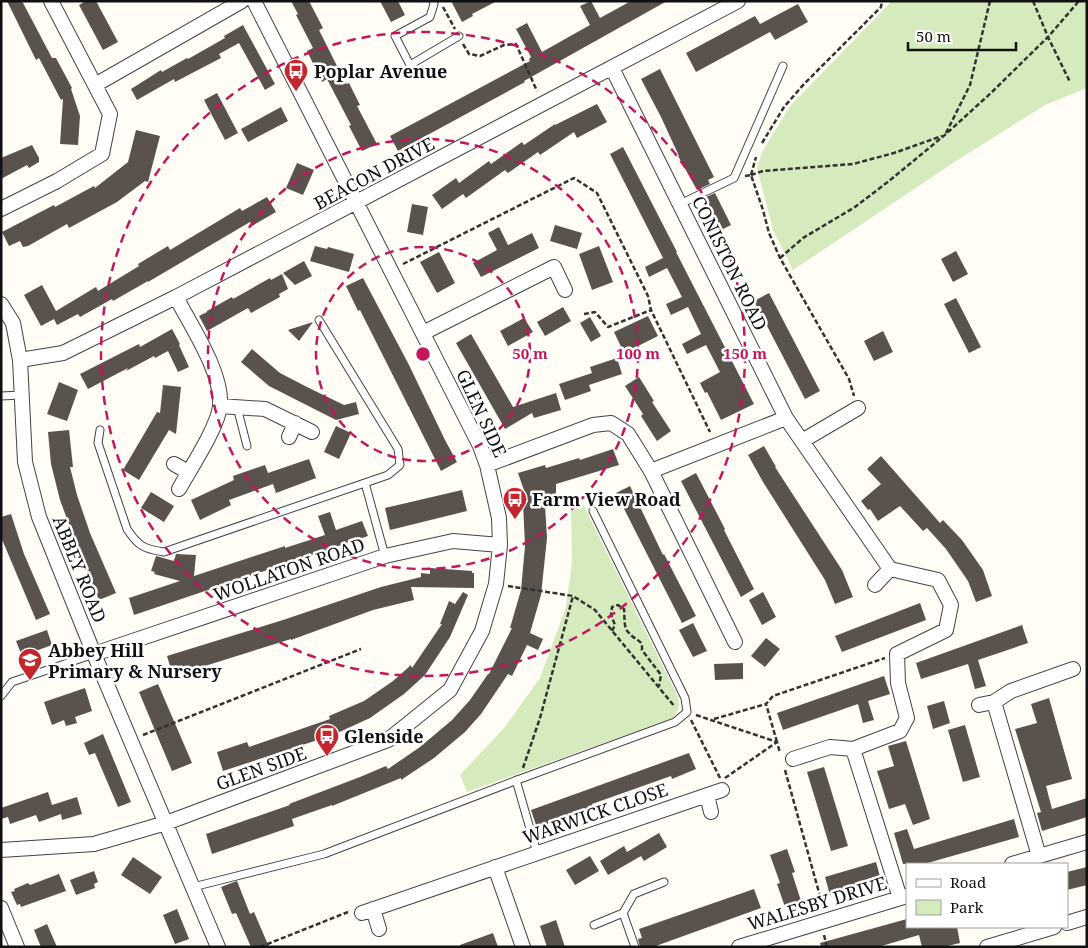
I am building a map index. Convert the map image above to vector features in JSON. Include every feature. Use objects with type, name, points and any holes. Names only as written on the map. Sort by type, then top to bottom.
[{"type":"street","points":[[1,209],[102,154],[110,114],[52,1]]},
{"type":"street","points":[[95,85],[242,1]]},
{"type":"street","points":[[254,1],[357,203]]},
{"type":"street","name":"BEACON DRIVE","points":[[20,360],[63,353],[176,297],[738,1]]},
{"type":"street","name":"CONISTON ROAD","points":[[612,68],[786,418],[890,569]]},
{"type":"street","name":"GLEN SIDE","points":[[1,850],[94,844],[166,823],[388,740],[450,690],[482,631],[496,584],[500,545],[499,518],[487,465],[480,446],[357,203]]},
{"type":"street","points":[[423,333],[554,267],[565,290]]},
{"type":"street","points":[[176,297],[213,367],[218,386],[220,406],[216,423],[179,489]]},
{"type":"street","name":"ABBEY ROAD","points":[[1,304],[12,323],[20,360],[25,462],[39,518],[94,654],[218,947]]},
{"type":"street","points":[[220,406],[265,409],[312,432]]},
{"type":"street","points":[[802,441],[858,408]]},
{"type":"street","points":[[651,470],[786,418]]},
{"type":"street","points":[[289,437],[295,423]]},
{"type":"street","points":[[487,465],[593,425],[611,423],[628,434],[651,470],[735,642]]},
{"type":"street","points":[[174,464],[188,472]]},
{"type":"street","name":"WOLLATON ROAD","points":[[94,654],[385,556],[453,541],[500,545]]},
{"type":"street","points":[[785,758],[830,747],[853,749],[900,731],[907,718],[898,683],[898,654],[946,630],[950,605],[938,580],[890,569],[875,585]]},
{"type":"street","points":[[979,705],[994,702],[1011,691],[1073,669]]},
{"type":"street","points":[[994,702],[1039,856]]},
{"type":"street","points":[[853,749],[904,897]]},
{"type":"street","name":"WARWICK CLOSE","points":[[367,911],[722,790]]},
{"type":"street","points":[[707,795],[711,812]]},
{"type":"street","points":[[1015,863],[1087,842]]},
{"type":"street","points":[[496,867],[523,947]]},
{"type":"street","name":"WALESBY DRIVE","points":[[745,946],[904,897]]},
{"type":"street","points":[[1,908],[17,947]]},
{"type":"street","points":[[367,911],[379,929]]},
{"type":"street","points":[[1068,923],[1087,917]]},
{"type":"street","points":[[987,947],[1051,928]]},
{"type":"lane","points":[[433,1],[434,4],[430,17],[395,36],[410,65],[459,36]]},
{"type":"lane","points":[[680,204],[734,178],[784,66]]},
{"type":"lane","points":[[100,430],[98,443],[127,529],[135,542],[147,549],[164,552],[388,475],[400,465],[398,449],[319,320]]},
{"type":"lane","points":[[1,396],[22,395]]},
{"type":"lane","points":[[237,407],[247,446]]},
{"type":"lane","points":[[365,483],[385,556]]},
{"type":"lane","points":[[193,887],[324,854],[518,779],[675,722],[687,712],[685,698],[593,511]]},
{"type":"lane","points":[[1,696],[12,682],[94,654]]},
{"type":"lane","points":[[518,779],[537,853]]},
{"type":"lane","points":[[594,925],[623,913],[634,894],[664,882]]},
{"type":"lane","points":[[623,913],[635,947]]},
{"type":"path","points":[[440,1],[469,54],[480,56],[504,44],[516,44],[543,104]]},
{"type":"path","points":[[858,408],[849,379],[780,258],[769,233],[751,175],[758,150],[784,106],[881,7],[882,1]]},
{"type":"path","points":[[734,178],[763,171],[853,164],[894,153],[946,134],[970,85],[990,1]]},
{"type":"path","points":[[1033,1],[1070,82]]},
{"type":"path","points":[[780,258],[803,238],[862,202],[946,134],[1048,37],[1079,1]]},
{"type":"path","points":[[391,270],[574,178],[597,193],[648,296],[651,310],[716,445]]},
{"type":"path","points":[[584,314],[595,312],[608,327],[651,310]]},
{"type":"path","points":[[496,584],[573,596],[595,610],[677,709],[777,742]]},
{"type":"path","points":[[518,779],[540,718],[573,596]]},
{"type":"path","points":[[612,631],[615,625],[611,615],[612,607],[618,605],[624,609],[625,627],[628,633],[638,638],[642,644],[642,650],[661,676],[659,687]]},
{"type":"path","points":[[130,740],[361,649]]},
{"type":"path","points":[[712,720],[766,704],[774,696],[898,654]]},
{"type":"path","points":[[766,704],[777,742],[785,758],[826,920]]},
{"type":"path","points":[[687,712],[722,780],[777,742]]},
{"type":"path","points":[[260,947],[349,911],[367,911]]},
{"type":"green space","points":[[892,1],[1087,1],[1087,88],[1045,105],[956,161],[793,270],[773,230],[757,168],[762,152],[790,106]]},
{"type":"green space","points":[[581,500],[678,697],[678,711],[673,718],[467,792],[460,775],[505,727],[540,678],[566,607],[572,562],[571,502]]},
{"type":"building","points":[[7,1],[22,1],[52,58],[56,58],[72,88],[80,116],[78,145],[60,144],[63,99],[61,100],[39,58],[36,60]]},
{"type":"building","points":[[86,1],[96,1],[118,42],[103,50],[79,5]]},
{"type":"building","points":[[291,1],[309,1],[323,28],[319,30],[346,84],[349,83],[360,105],[357,106],[377,144],[362,151],[327,79],[322,82],[307,51],[313,48]]},
{"type":"building","points":[[380,1],[398,1],[405,15],[391,22]]},
{"type":"building","points":[[451,1],[497,1],[472,14],[473,16],[462,22]]},
{"type":"building","points":[[591,1],[600,18],[631,1],[667,1],[525,82],[398,151],[390,136],[530,61],[531,57],[516,29],[527,23],[542,52],[590,25],[580,6]]},
{"type":"building","points":[[798,4],[808,22],[775,40],[770,32],[696,72],[686,53],[755,16],[760,24]]},
{"type":"building","points":[[243,25],[275,84],[265,90],[239,43],[219,54],[221,58],[175,82],[174,79],[137,100],[131,89],[161,70],[162,72],[188,59],[225,38],[224,36]]},
{"type":"building","points":[[660,69],[714,177],[708,180],[710,184],[697,190],[678,156],[661,117],[641,79]]},
{"type":"building","points":[[217,93],[238,133],[225,140],[204,100]]},
{"type":"building","points":[[597,104],[607,122],[577,138],[574,132],[540,155],[538,152],[508,173],[505,170],[466,198],[463,194],[442,209],[432,195],[456,178],[459,183],[489,161],[491,164],[522,142],[524,145],[555,124]]},
{"type":"building","points":[[281,107],[288,121],[248,142],[241,129]]},
{"type":"building","points":[[136,130],[160,136],[148,182],[145,181],[117,202],[69,228],[67,224],[28,246],[23,247],[20,241],[9,246],[2,232],[94,186],[95,188],[128,162]]},
{"type":"building","points":[[32,145],[39,158],[39,162],[29,168],[27,165],[1,179],[1,158]]},
{"type":"building","points":[[623,147],[754,404],[721,420],[707,392],[705,393],[700,383],[720,372],[706,345],[687,354],[682,344],[701,334],[688,307],[671,315],[666,304],[682,297],[667,268],[649,277],[645,267],[663,258],[610,154]]},
{"type":"building","points":[[297,163],[314,170],[303,195],[286,188]]},
{"type":"building","points":[[715,193],[731,225],[717,232],[702,199]]},
{"type":"building","points":[[267,197],[276,212],[252,226],[250,222],[148,282],[80,317],[78,314],[57,325],[54,319],[41,326],[24,295],[42,285],[56,311],[96,287],[98,291],[168,246],[170,250],[240,208],[242,211]]},
{"type":"building","points":[[412,204],[428,207],[423,235],[407,232]]},
{"type":"building","points":[[555,225],[582,233],[577,249],[550,241]]},
{"type":"building","points":[[499,227],[508,245],[532,233],[539,248],[481,277],[473,263],[497,250],[488,233]]},
{"type":"building","points":[[315,246],[327,249],[328,247],[354,254],[349,272],[310,261]]},
{"type":"building","points":[[599,246],[613,282],[592,290],[579,254]]},
{"type":"building","points":[[956,251],[968,274],[953,282],[941,259]]},
{"type":"building","points":[[439,252],[455,283],[437,293],[420,262]]},
{"type":"building","points":[[304,261],[312,276],[295,285],[283,273]]},
{"type":"building","points":[[282,274],[288,289],[279,294],[280,297],[251,313],[248,308],[207,331],[199,316],[232,297],[233,299],[270,278],[271,280]]},
{"type":"building","points":[[363,278],[457,462],[441,471],[346,286]]},
{"type":"building","points":[[769,293],[820,391],[805,399],[754,301]]},
{"type":"building","points":[[956,298],[981,347],[969,353],[944,304]]},
{"type":"building","points":[[563,307],[571,321],[545,336],[537,322]]},
{"type":"building","points":[[648,316],[658,336],[624,353],[614,332]]},
{"type":"building","points":[[590,317],[601,336],[591,342],[580,323]]},
{"type":"building","points":[[524,318],[533,332],[508,346],[500,331]]},
{"type":"building","points":[[313,322],[299,341],[288,330]]},
{"type":"building","points":[[172,329],[189,367],[178,372],[168,351],[155,358],[154,356],[126,371],[128,368],[88,389],[80,374],[139,344],[140,347]]},
{"type":"building","points":[[883,331],[893,352],[874,361],[864,341]]},
{"type":"building","points":[[471,334],[513,407],[556,393],[561,410],[534,418],[532,413],[505,429],[456,343]]},
{"type":"building","points":[[252,349],[280,373],[307,387],[344,405],[356,402],[359,414],[336,420],[269,386],[241,362]]},
{"type":"building","points":[[617,358],[622,374],[589,385],[591,391],[565,400],[559,384],[592,373],[590,367]]},
{"type":"building","points":[[639,377],[654,401],[652,402],[671,431],[657,441],[625,386]]},
{"type":"building","points":[[59,382],[78,390],[67,421],[47,414]]},
{"type":"building","points":[[163,385],[181,387],[176,434],[169,430],[139,480],[123,470],[157,412],[160,413]]},
{"type":"building","points":[[336,426],[351,433],[339,459],[324,452]]},
{"type":"building","points":[[69,430],[73,467],[70,467],[77,495],[90,533],[116,593],[99,600],[60,500],[51,464],[48,432]]},
{"type":"building","points":[[764,446],[775,467],[842,570],[853,597],[835,604],[825,580],[763,482],[748,455]]},
{"type":"building","points":[[613,449],[619,465],[556,484],[556,504],[545,505],[547,538],[541,595],[530,633],[543,639],[538,650],[527,645],[512,676],[508,674],[481,714],[465,732],[434,758],[401,780],[401,778],[332,806],[292,819],[294,826],[212,854],[206,834],[290,805],[386,766],[388,769],[420,747],[452,720],[489,674],[512,628],[510,628],[521,590],[525,546],[523,503],[528,502],[518,473],[545,465],[546,468],[579,458],[580,460]]},
{"type":"building","points":[[881,456],[940,523],[943,520],[962,540],[983,570],[992,596],[976,602],[968,581],[946,549],[927,528],[923,531],[900,506],[878,521],[870,509],[868,510],[861,501],[881,484],[867,469]]},
{"type":"building","points":[[309,459],[316,478],[276,493],[273,484],[229,500],[231,505],[200,520],[191,500],[234,480],[233,476],[265,465],[268,473]]},
{"type":"building","points":[[696,473],[754,589],[741,597],[681,481]]},
{"type":"building","points":[[630,486],[663,555],[696,616],[682,623],[616,493]]},
{"type":"building","points":[[462,490],[467,511],[390,530],[385,508]]},
{"type":"building","points":[[151,492],[174,506],[164,522],[141,508]]},
{"type":"building","points":[[330,512],[336,530],[362,521],[368,536],[134,615],[129,598],[180,581],[154,574],[155,572],[151,571],[156,556],[174,561],[176,554],[196,555],[194,576],[325,535],[318,516]]},
{"type":"building","points":[[11,514],[24,554],[50,614],[36,620],[1,537],[1,517]]},
{"type":"building","points":[[430,568],[472,571],[474,573],[474,588],[411,587],[414,600],[373,610],[291,640],[173,676],[167,656],[381,587],[421,577],[421,573],[430,574]]},
{"type":"building","points":[[463,592],[468,595],[450,637],[425,675],[404,694],[370,718],[333,735],[223,771],[217,752],[247,742],[249,747],[330,719],[329,716],[364,701],[393,681],[411,665],[412,668],[442,624],[440,624],[449,601],[455,604]]},
{"type":"building","points":[[763,592],[776,617],[762,625],[749,600]]},
{"type":"building","points":[[920,603],[926,620],[842,652],[835,636]]},
{"type":"building","points":[[693,623],[707,651],[693,657],[679,630]]},
{"type":"building","points":[[1022,625],[1028,643],[978,660],[986,686],[975,689],[968,664],[921,679],[916,663]]},
{"type":"building","points":[[47,630],[52,645],[22,656],[16,641]]},
{"type":"building","points":[[766,638],[780,649],[765,667],[751,656]]},
{"type":"building","points":[[743,663],[743,679],[715,680],[714,664]]},
{"type":"building","points":[[884,676],[890,694],[868,701],[874,720],[863,723],[858,704],[783,730],[777,713]]},
{"type":"building","points":[[158,684],[192,763],[172,771],[139,692]]},
{"type":"building","points":[[85,688],[92,711],[75,717],[77,723],[66,726],[64,720],[52,725],[44,702]]},
{"type":"building","points":[[1049,698],[1072,779],[1046,786],[1052,809],[1087,798],[1087,817],[1042,831],[1037,813],[1041,812],[1015,729],[1037,723],[1031,704]]},
{"type":"building","points":[[944,701],[950,723],[933,729],[927,706]]},
{"type":"building","points":[[965,725],[980,777],[963,782],[948,730]]},
{"type":"building","points":[[103,734],[131,802],[118,807],[95,753],[89,755],[84,743]]},
{"type":"building","points":[[906,741],[930,819],[913,825],[905,804],[889,809],[877,771],[894,766],[888,746]]},
{"type":"building","points":[[689,753],[696,769],[672,779],[671,776],[592,804],[593,808],[537,828],[531,810]]},
{"type":"building","points":[[824,767],[848,846],[831,851],[807,772]]},
{"type":"building","points":[[48,792],[52,805],[77,797],[82,814],[62,820],[61,814],[39,822],[36,815],[10,824],[8,817],[1,819],[1,808]]},
{"type":"building","points":[[1014,819],[1019,837],[928,863],[903,864],[894,833],[907,829],[914,849]]},
{"type":"building","points":[[659,833],[667,847],[644,861],[641,856],[608,875],[600,861],[624,846],[627,852]]},
{"type":"building","points":[[787,849],[795,872],[792,873],[801,901],[785,907],[777,884],[780,883],[770,855]]},
{"type":"building","points":[[590,856],[599,871],[575,885],[566,870]]},
{"type":"building","points":[[133,857],[162,877],[150,894],[121,875]]},
{"type":"building","points":[[876,862],[881,880],[830,895],[825,877]]},
{"type":"building","points":[[1087,867],[1087,885],[1068,890],[1068,872]]},
{"type":"building","points":[[94,871],[98,882],[94,884],[95,888],[76,895],[70,880]]},
{"type":"building","points":[[59,874],[66,891],[21,907],[20,904],[17,905],[11,892],[15,891],[14,889]]},
{"type":"building","points":[[237,881],[250,914],[254,912],[269,947],[251,947],[236,913],[232,914],[221,887]]},
{"type":"building","points":[[754,889],[761,908],[653,947],[640,947],[638,939],[642,938],[639,929]]},
{"type":"building","points":[[177,909],[189,939],[175,944],[163,915]]},
{"type":"building","points":[[906,919],[906,928],[957,928],[960,943],[943,947],[922,947],[919,935],[878,947],[821,947],[820,943]]},
{"type":"building","points":[[556,920],[565,947],[547,947],[540,926]]},
{"type":"building","points":[[47,924],[57,947],[41,947],[34,930]]},
{"type":"building","points":[[493,933],[498,947],[460,947],[460,945]]},
{"type":"place","name":"Poplar Avenue","points":[[296,92]]},
{"type":"place","name":"Farm View Road","points":[[515,520]]},
{"type":"place","name":"Abbey Hill Primary & Nursery","points":[[30,681]]},
{"type":"place","name":"Glenside","points":[[327,757]]}]
